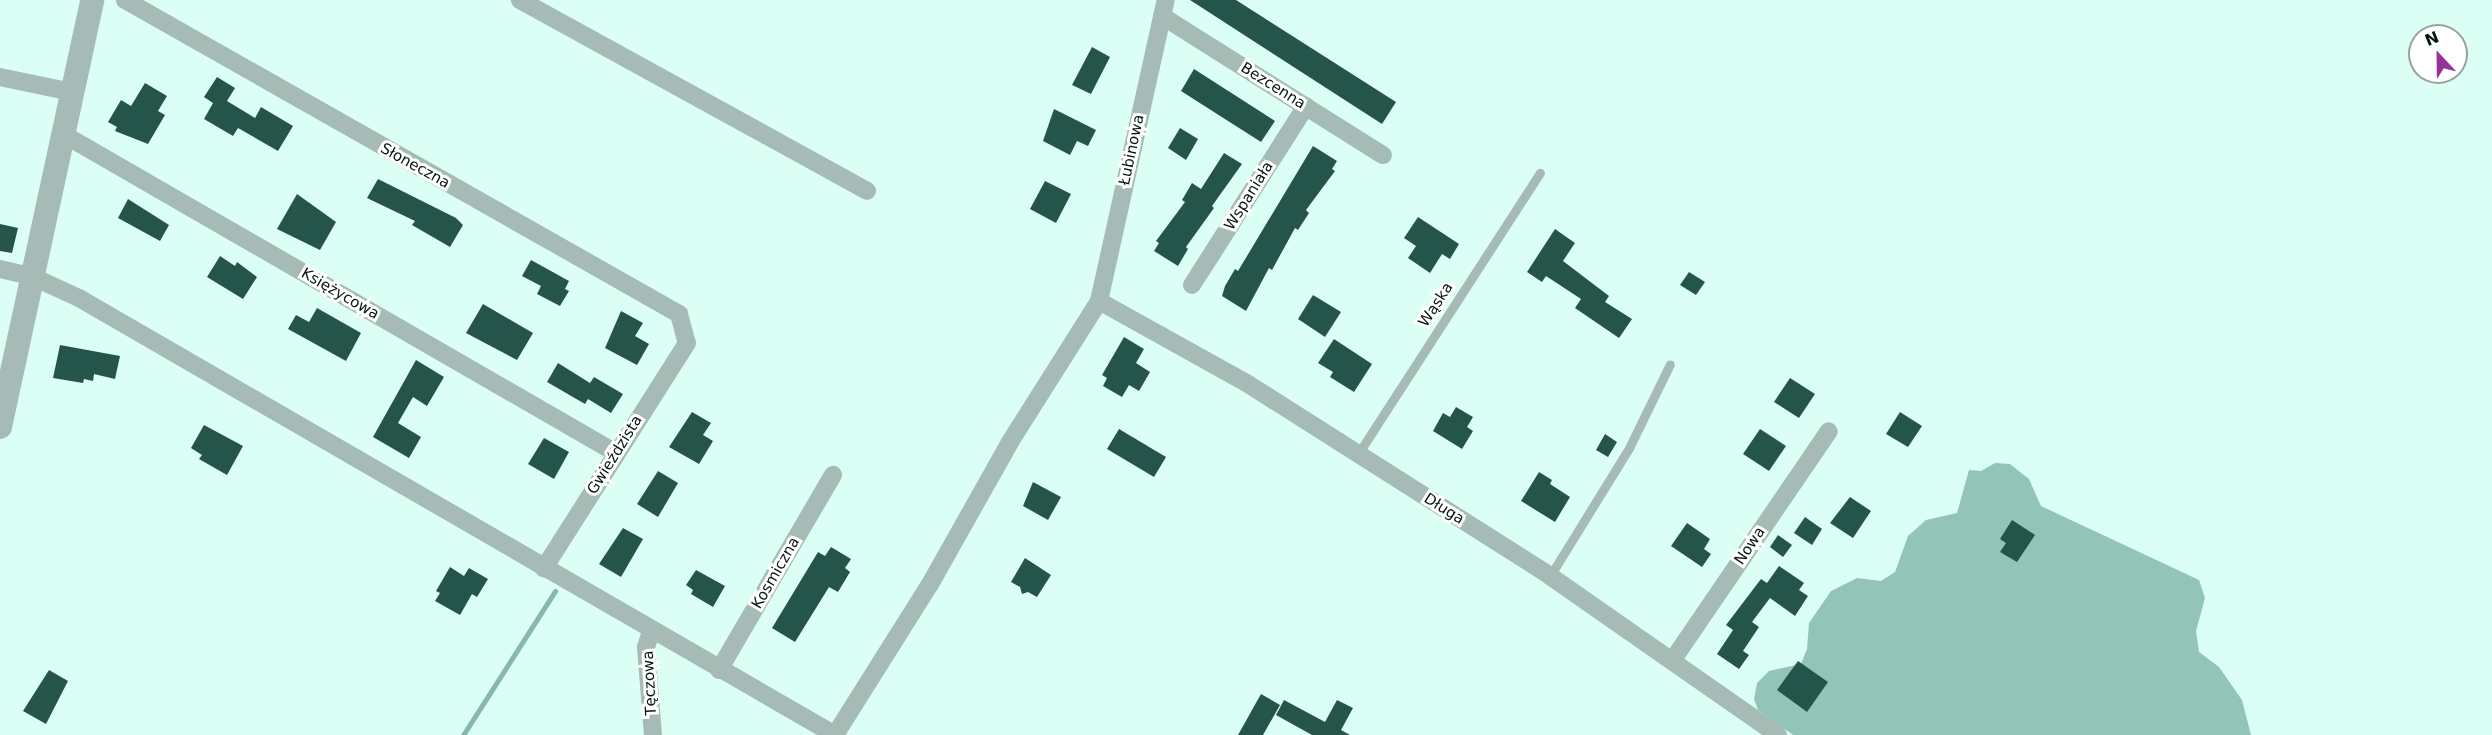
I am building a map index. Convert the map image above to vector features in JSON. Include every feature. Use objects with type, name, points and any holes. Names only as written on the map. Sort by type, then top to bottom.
[{"type":"street","points":[[0,427],[92,0]]},
{"type":"street","name":"Słoneczna","points":[[125,0],[666,306],[679,314],[687,343]]},
{"type":"street","points":[[520,0],[867,191]]},
{"type":"street","name":"Bezcenna","points":[[1164,8],[1306,106],[1383,155]]},
{"type":"street","name":"Łubinowa","points":[[835,735],[929,586],[1010,442],[1099,301],[1164,8]]},
{"type":"street","points":[[0,77],[72,92]]},
{"type":"street","name":"Wspaniała","points":[[1192,285],[1306,106]]},
{"type":"street","name":"Księżycowa","points":[[63,134],[616,453]]},
{"type":"street","points":[[0,269],[32,276],[79,298],[651,631],[835,735]]},
{"type":"street","name":"Długa","points":[[1099,301],[1248,384],[1550,576],[1778,735]]},
{"type":"street","name":"Gwieździsta","points":[[544,568],[687,343]]},
{"type":"street","name":"Nowa","points":[[1672,661],[1829,430]]},
{"type":"street","name":"Kosmiczna","points":[[719,670],[833,475]]},
{"type":"street","name":"Tęczowa","points":[[651,631],[646,647],[653,735]]},
{"type":"lane","name":"Wąska","points":[[1358,454],[1540,173]]},
{"type":"lane","points":[[1550,576],[1629,448],[1670,364]]},
{"type":"green space","points":[[1995,463],[2010,464],[2029,479],[2041,506],[2199,580],[2205,598],[2196,631],[2199,652],[2219,667],[2242,700],[2251,735],[1793,735],[1758,710],[1754,699],[1757,683],[1769,671],[1801,664],[1807,649],[1809,623],[1831,591],[1857,578],[1881,581],[1895,572],[1908,536],[1926,520],[1957,513],[1969,470],[1981,471]]},
{"type":"building","points":[[1190,0],[1236,0],[1396,102],[1382,124]]},
{"type":"building","points":[[1092,47],[1110,57],[1091,94],[1072,85]]},
{"type":"building","points":[[1194,69],[1275,121],[1261,142],[1181,91]]},
{"type":"building","points":[[217,77],[235,88],[227,101],[255,118],[261,107],[293,126],[278,151],[238,128],[233,136],[204,119],[213,103],[204,97]]},
{"type":"building","points":[[145,83],[167,96],[158,111],[165,115],[148,144],[115,131],[117,127],[108,122],[121,100],[131,106]]},
{"type":"building","points":[[1054,109],[1096,130],[1088,146],[1077,141],[1070,155],[1043,141]]},
{"type":"building","points":[[1180,128],[1198,139],[1186,160],[1168,148]]},
{"type":"building","points":[[1313,146],[1337,161],[1332,169],[1335,171],[1306,210],[1309,213],[1298,230],[1295,228],[1272,270],[1269,268],[1246,311],[1222,296],[1225,286],[1235,269],[1238,271]]},
{"type":"building","points":[[1224,153],[1242,164],[1186,247],[1188,249],[1178,266],[1154,251],[1159,243],[1156,241],[1185,202],[1182,200],[1192,183],[1201,189]]},
{"type":"building","points":[[378,179],[456,218],[463,225],[450,247],[412,225],[415,221],[367,198]]},
{"type":"building","points":[[1045,181],[1071,194],[1056,223],[1030,209]]},
{"type":"building","points":[[297,194],[336,222],[320,250],[277,229]]},
{"type":"building","points":[[128,199],[169,225],[160,241],[118,218]]},
{"type":"building","points":[[1418,217],[1459,244],[1450,259],[1442,254],[1430,273],[1408,258],[1416,246],[1404,238]]},
{"type":"building","points":[[0,224],[18,228],[12,253],[0,251]]},
{"type":"building","points":[[1555,229],[1575,243],[1563,261],[1609,296],[1605,302],[1632,319],[1619,338],[1575,308],[1581,299],[1546,276],[1542,282],[1527,272]]},
{"type":"building","points":[[220,256],[235,266],[237,262],[257,277],[243,299],[207,277]]},
{"type":"building","points":[[531,260],[569,281],[565,289],[569,291],[560,306],[537,294],[541,286],[522,276]]},
{"type":"building","points":[[1689,272],[1705,282],[1696,295],[1680,285]]},
{"type":"building","points":[[1313,295],[1341,312],[1325,337],[1298,319]]},
{"type":"building","points":[[483,304],[533,333],[517,360],[466,333]]},
{"type":"building","points":[[317,308],[361,333],[346,361],[288,329],[296,315],[309,322]]},
{"type":"building","points":[[621,311],[643,323],[635,336],[649,344],[637,365],[605,348]]},
{"type":"building","points":[[1124,337],[1144,349],[1136,363],[1150,372],[1139,391],[1129,385],[1122,397],[1103,386],[1107,378],[1102,375]]},
{"type":"building","points":[[1334,339],[1372,364],[1354,392],[1330,377],[1333,372],[1318,363]]},
{"type":"building","points":[[60,345],[120,356],[115,379],[94,374],[93,381],[84,379],[83,383],[53,378]]},
{"type":"building","points":[[416,360],[444,377],[427,406],[413,397],[398,423],[421,437],[409,458],[373,437]]},
{"type":"building","points":[[558,363],[590,383],[594,377],[623,394],[611,413],[588,399],[585,404],[547,382]]},
{"type":"building","points":[[1790,378],[1815,394],[1799,418],[1774,402]]},
{"type":"building","points":[[1456,407],[1473,417],[1467,427],[1473,431],[1462,449],[1433,431],[1443,413],[1450,417]]},
{"type":"building","points":[[692,412],[711,423],[703,435],[713,441],[699,464],[669,447]]},
{"type":"building","points":[[1900,412],[1922,426],[1908,447],[1886,434]]},
{"type":"building","points":[[204,425],[243,446],[227,475],[199,459],[202,455],[191,448]]},
{"type":"building","points":[[1119,429],[1166,457],[1154,477],[1107,449]]},
{"type":"building","points":[[1760,429],[1786,446],[1769,471],[1743,454]]},
{"type":"building","points":[[1605,434],[1617,442],[1608,457],[1596,450]]},
{"type":"building","points":[[544,438],[569,452],[554,479],[528,464]]},
{"type":"building","points":[[658,471],[678,483],[658,517],[637,504]]},
{"type":"building","points":[[1539,472],[1552,480],[1550,484],[1570,497],[1555,522],[1521,501]]},
{"type":"building","points":[[1033,482],[1061,497],[1048,520],[1023,506]]},
{"type":"building","points":[[1850,497],[1871,511],[1853,538],[1830,523]]},
{"type":"building","points":[[1805,517],[1822,529],[1812,545],[1794,533]]},
{"type":"building","points":[[2012,520],[2035,535],[2017,562],[2000,552],[2006,543],[2000,539]]},
{"type":"building","points":[[1687,523],[1710,539],[1704,549],[1711,554],[1702,567],[1671,546]]},
{"type":"building","points":[[623,528],[643,539],[621,577],[599,564]]},
{"type":"building","points":[[1778,535],[1792,545],[1783,557],[1770,547]]},
{"type":"building","points":[[831,547],[851,559],[845,568],[850,572],[838,592],[829,587],[795,642],[772,628],[818,552],[825,556]]},
{"type":"building","points":[[1025,558],[1051,575],[1037,597],[1028,592],[1022,594],[1020,587],[1011,582]]},
{"type":"building","points":[[1779,566],[1804,583],[1799,590],[1808,596],[1795,616],[1770,598],[1752,622],[1759,627],[1743,651],[1749,655],[1739,669],[1717,654],[1733,630],[1726,625],[1761,579],[1767,583]]},
{"type":"building","points":[[450,567],[464,576],[469,568],[488,579],[477,597],[472,594],[460,615],[435,601],[440,593],[436,591]]},
{"type":"building","points":[[696,570],[725,586],[713,607],[691,594],[693,590],[686,585]]},
{"type":"building","points":[[1798,661],[1828,682],[1807,712],[1777,690]]},
{"type":"building","points":[[49,670],[68,681],[46,724],[23,711]]},
{"type":"building","points":[[1261,694],[1280,705],[1263,735],[1238,735]]},
{"type":"building","points":[[1284,700],[1325,722],[1337,700],[1353,708],[1341,730],[1350,735],[1312,735],[1276,715]]},
{"type":"waterway","points":[[463,735],[555,591]]}]
